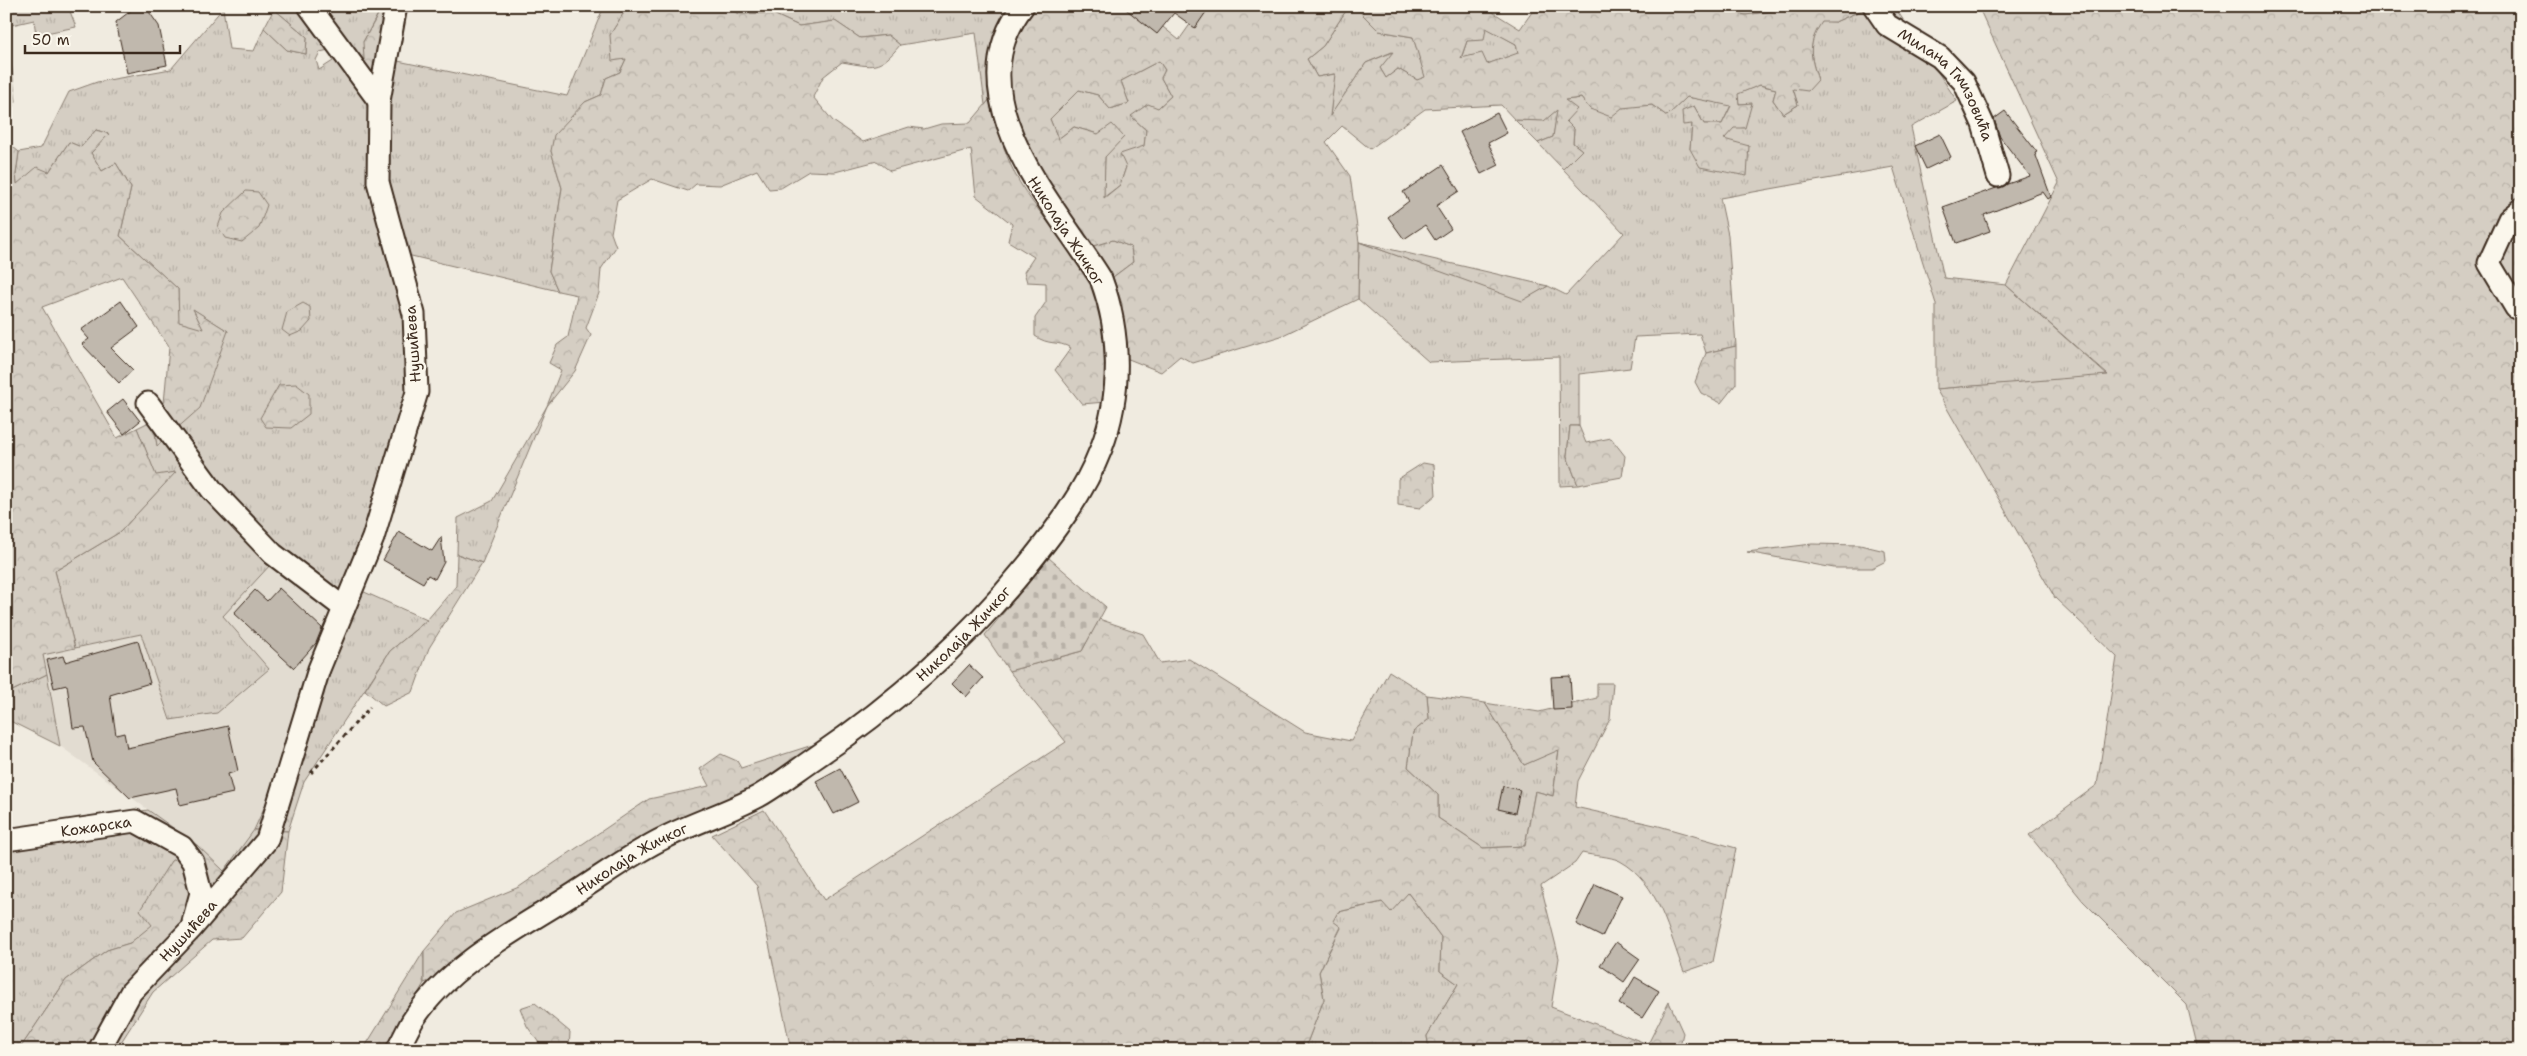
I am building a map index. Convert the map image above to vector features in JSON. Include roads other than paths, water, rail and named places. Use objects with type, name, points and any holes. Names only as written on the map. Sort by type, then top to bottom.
[{"type":"street","points":[[309,6],[379,101]]},
{"type":"street","name":"Нушићева","points":[[99,1050],[131,992],[191,929],[267,840],[319,669],[373,538],[417,392],[414,314],[378,182],[379,101],[396,6]]},
{"type":"street","name":"Николаја Жичког","points":[[397,1050],[414,1019],[431,999],[450,978],[486,951],[663,838],[759,796],[887,707],[930,670],[991,609],[1044,545],[1078,496],[1101,449],[1110,421],[1116,375],[1115,336],[1108,298],[1100,279],[1029,173],[1006,118],[1001,95],[1000,59],[1010,25],[1023,6]]},
{"type":"street","name":"Милана Гмизовића","points":[[1874,6],[1887,25],[1940,57],[1964,82],[1983,124],[1998,176]]},
{"type":"street","points":[[2521,209],[2509,219],[2489,263],[2516,308],[2521,310]]},
{"type":"street","points":[[148,404],[212,490],[273,554],[344,608]]},
{"type":"street","name":"Кожарска","points":[[6,840],[135,821],[182,847],[193,862],[201,893],[191,929]]}]
